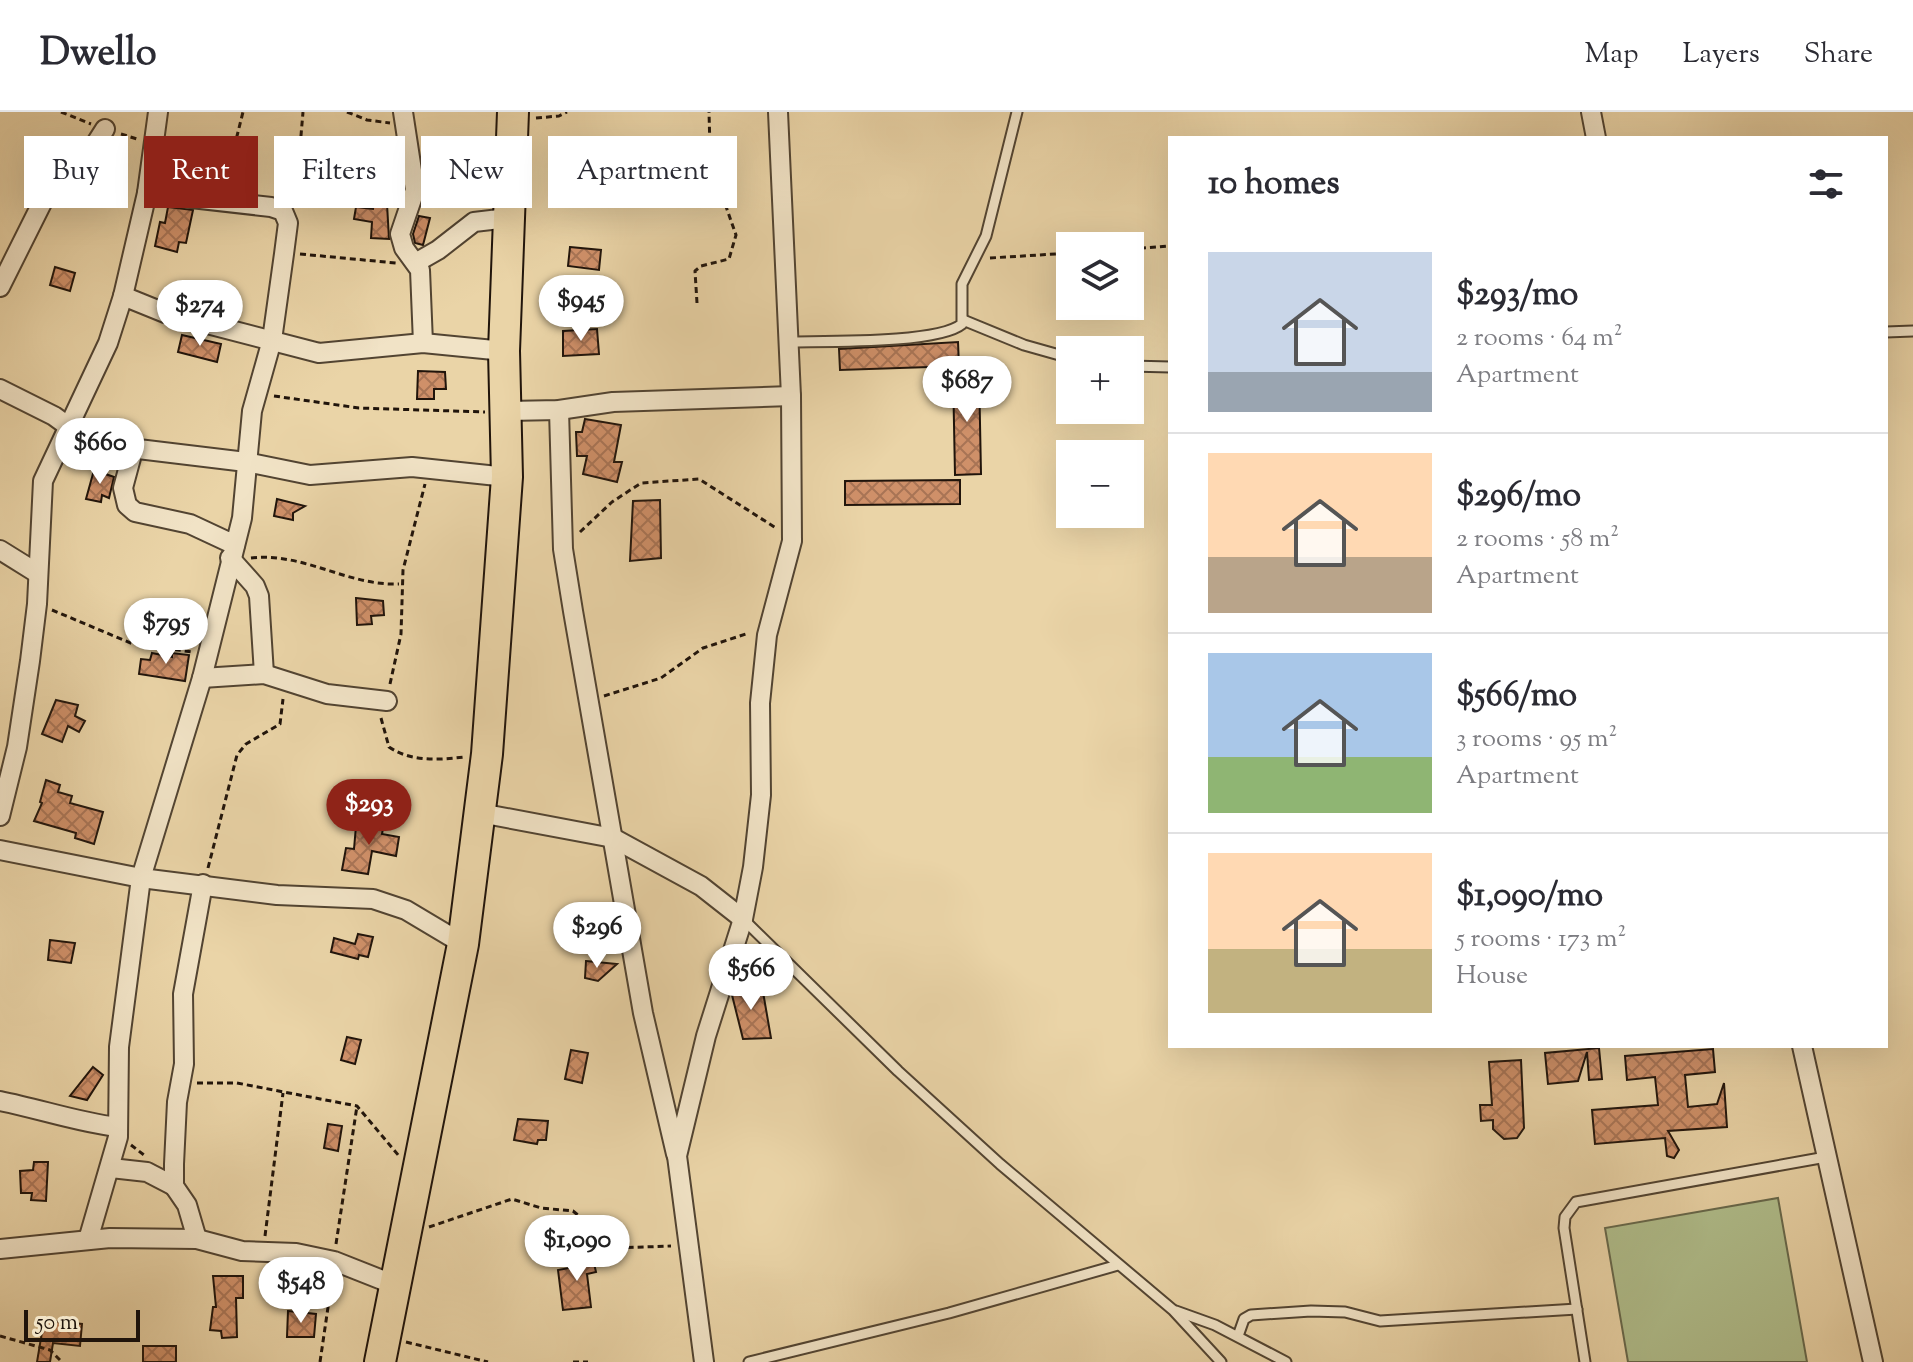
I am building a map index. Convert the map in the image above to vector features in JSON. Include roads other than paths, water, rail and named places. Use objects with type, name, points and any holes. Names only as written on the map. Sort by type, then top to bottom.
[{"type":"highway","points":[[383,1349],[463,944],[487,754],[507,477],[504,351],[510,276],[508,218],[513,115]]},
{"type":"street","points":[[155,136],[158,112]]},
{"type":"street","points":[[677,1156],[706,1036],[743,919],[761,795],[760,703],[767,635],[792,541],[791,396],[778,112]]},
{"type":"street","points":[[1591,112],[1596,136]]},
{"type":"street","points":[[402,118],[415,190],[400,234],[404,248],[417,262],[422,287],[423,343]]},
{"type":"street","points":[[0,287],[50,187],[84,162],[105,129]]},
{"type":"street","points":[[0,816],[17,747],[37,604],[43,481],[69,428],[76,405],[108,343],[123,296],[144,206]]},
{"type":"street","points":[[88,1240],[111,1168],[117,1127],[119,1047],[141,878],[202,678],[242,518],[256,393],[272,340],[287,216],[271,207],[258,206]]},
{"type":"street","points":[[417,262],[474,222],[508,218]]},
{"type":"street","points":[[123,296],[165,313],[319,353],[423,343],[504,351]]},
{"type":"street","points":[[0,389],[54,416],[87,440],[105,445],[246,462],[310,475],[381,468],[429,468],[507,477]]},
{"type":"street","points":[[505,411],[559,410],[613,402],[791,396]]},
{"type":"street","points":[[559,410],[563,549],[643,1013],[677,1156],[704,1362]]},
{"type":"street","points":[[134,447],[123,488],[127,505],[135,512],[190,524],[233,552],[255,586],[259,596],[264,674]]},
{"type":"street","points":[[0,550],[37,573]]},
{"type":"street","points":[[202,678],[264,674],[327,694],[387,701]]},
{"type":"street","points":[[480,813],[613,838],[701,886],[743,919]]},
{"type":"street","points":[[0,850],[141,878],[277,895],[373,899],[406,910],[463,944]]},
{"type":"street","points":[[174,1186],[177,1102],[182,1082],[184,981],[203,884]]},
{"type":"street","points":[[1802,1048],[1873,1362]]},
{"type":"street","points":[[0,1101],[117,1127]]},
{"type":"street","points":[[111,1168],[147,1172],[174,1186],[187,1205],[197,1239]]},
{"type":"street","points":[[0,1249],[88,1240],[197,1239],[209,1245],[296,1253],[334,1261],[395,1285]]},
{"type":"lane","points":[[788,342],[894,338],[948,332],[958,327],[963,320],[962,284],[986,236],[1017,112]]},
{"type":"lane","points":[[963,320],[1056,355]]},
{"type":"lane","points":[[1888,332],[1913,331]]},
{"type":"lane","points":[[1144,366],[1168,367]]},
{"type":"lane","points":[[743,919],[909,1082],[1173,1310],[1221,1362]]},
{"type":"lane","points":[[1585,1362],[1564,1228],[1565,1217],[1576,1202],[1826,1157]]},
{"type":"lane","points":[[749,1362],[936,1316],[1118,1265]]},
{"type":"lane","points":[[1238,1336],[1244,1319],[1268,1313],[1330,1311],[1380,1321],[1577,1309]]},
{"type":"lane","points":[[1173,1310],[1238,1336],[1286,1362]]}]
